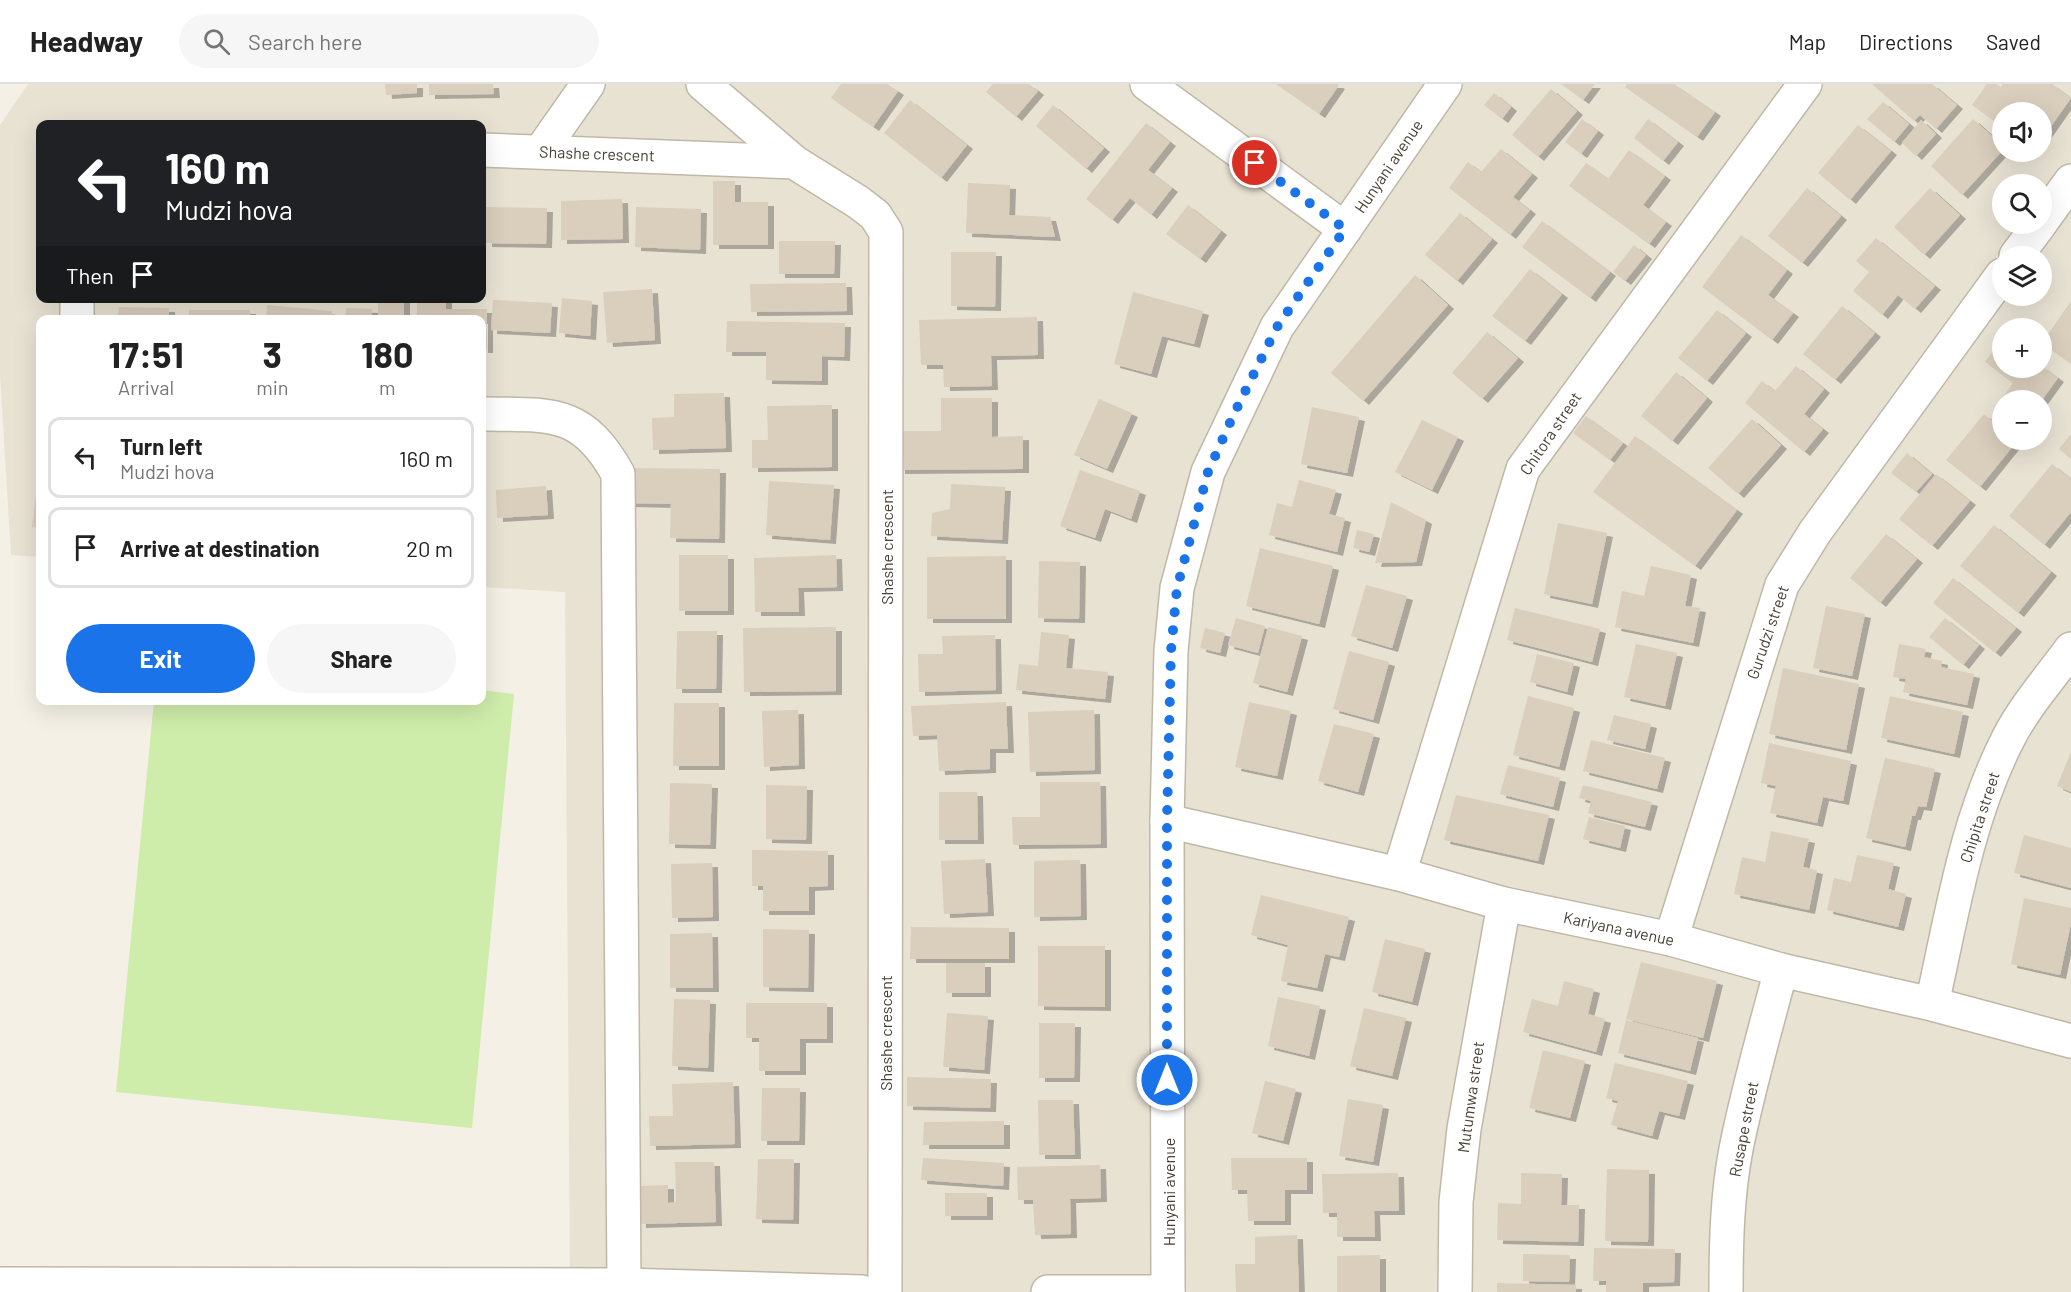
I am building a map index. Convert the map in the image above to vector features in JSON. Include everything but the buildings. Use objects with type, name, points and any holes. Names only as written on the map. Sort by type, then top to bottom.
[{"type":"street","points":[[541,151],[588,84]]},
{"type":"street","points":[[703,84],[794,162]]},
{"type":"street","points":[[1148,84],[1345,229]]},
{"type":"street","name":"Hunyani avenue","points":[[1168,1292],[1167,820],[1171,651],[1177,588],[1208,472],[1277,327],[1445,84]]},
{"type":"street","name":"Chitora street","points":[[1399,874],[1523,469],[1805,84]]},
{"type":"street","name":"Shashe crescent","points":[[486,150],[794,162],[858,202],[875,216],[886,232],[885,1292]]},
{"type":"street","points":[[2052,207],[2071,181]]},
{"type":"street","name":"Gurudzi street","points":[[1671,939],[1782,585],[1815,532],[1992,289]]},
{"type":"street","points":[[486,414],[543,415],[581,428],[599,443],[618,474],[624,1286]]},
{"type":"street","name":"Chipita street","points":[[1932,1004],[1976,819],[1996,765],[2020,718],[2071,649]]},
{"type":"street","name":"Kariyana avenue","points":[[1167,820],[1399,874],[1504,904],[1671,939],[1781,970],[1932,1004],[2071,1041]]},
{"type":"street","name":"Mutumwa street","points":[[1455,1292],[1456,1202],[1464,1129],[1504,904]]},
{"type":"street","name":"Rusape street","points":[[1726,1292],[1727,1229],[1736,1152],[1752,1077],[1781,970]]},
{"type":"street","points":[[0,1284],[462,1289],[624,1286],[862,1292]]},
{"type":"street","points":[[1048,1292],[1168,1292]]},
{"type":"shaded area","points":[[28,84],[2071,84],[2071,1292],[570,1292],[565,592],[486,587],[486,315],[36,315],[36,557],[11,555],[0,374],[0,125]]},
{"type":"green space","points":[[486,690],[514,694],[472,1128],[116,1092],[154,705],[486,705]]},
{"type":"route","points":[[1167,1080],[1167,820],[1171,651],[1177,588],[1208,472],[1233,416],[1277,327],[1345,229],[1255,163]]}]
